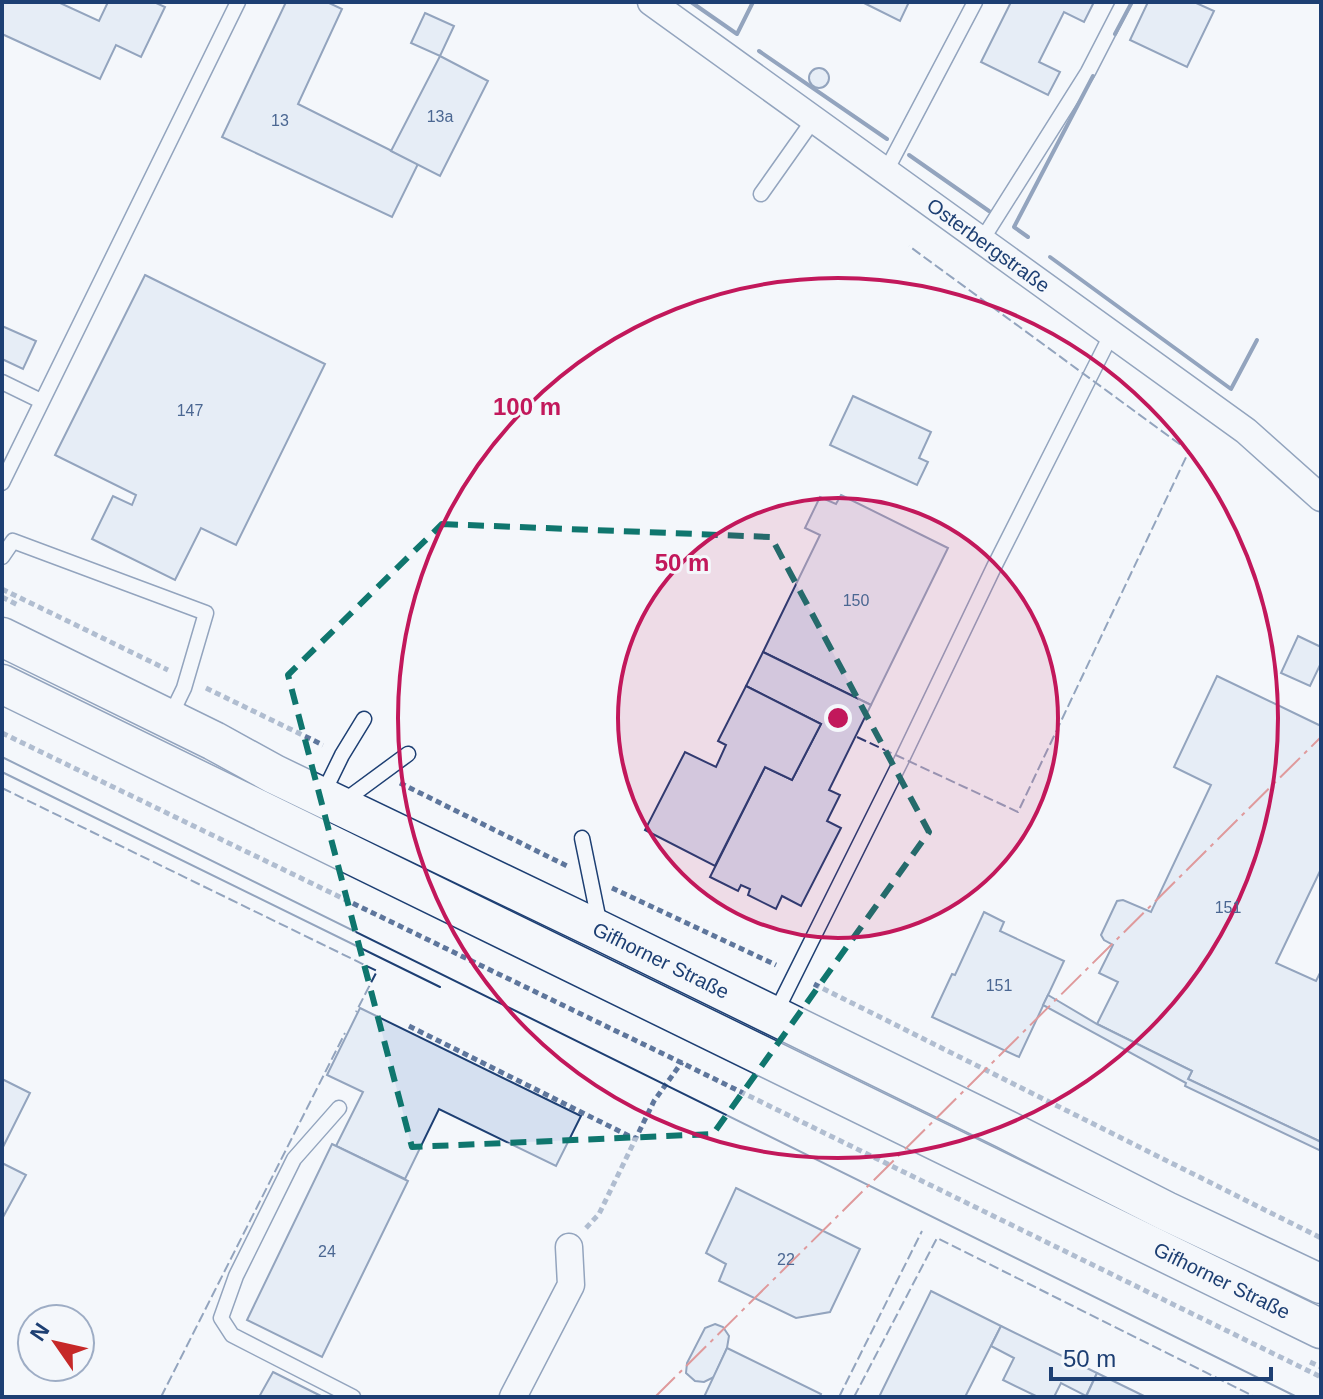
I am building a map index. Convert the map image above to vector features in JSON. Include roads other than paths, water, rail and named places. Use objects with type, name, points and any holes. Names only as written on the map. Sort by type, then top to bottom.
[{"type":"main road","name":"Gifhorner Straße","points":[[2,637],[274,774],[1321,1284]]},
{"type":"main road","name":"Gifhorner Straße","points":[[2,684],[1321,1329]]},
{"type":"street","name":"Osterbergstraße","points":[[654,3],[1246,431],[1321,498]]},
{"type":"street","points":[[513,1397],[571,1285],[569,1247]]},
{"type":"lane","points":[[2,483],[238,2]]},
{"type":"lane","points":[[886,171],[975,2]]},
{"type":"lane","points":[[982,240],[1088,72],[1124,2]]},
{"type":"lane","points":[[761,194],[814,119]]},
{"type":"lane","points":[[774,1016],[1112,333]]},
{"type":"lane","points":[[2,382],[41,401]]},
{"type":"lane","points":[[2,557],[13,541],[206,613],[187,679],[169,719]]},
{"type":"lane","points":[[331,800],[342,755],[364,719]]},
{"type":"lane","points":[[331,800],[408,754]]},
{"type":"lane","points":[[582,838],[601,931]]},
{"type":"lane","points":[[339,1108],[294,1159],[236,1276],[221,1318],[232,1335],[353,1397]]},
{"type":"tram line","points":[[2,757],[1297,1397]]},
{"type":"tram line","points":[[2,772],[440,987]]}]
